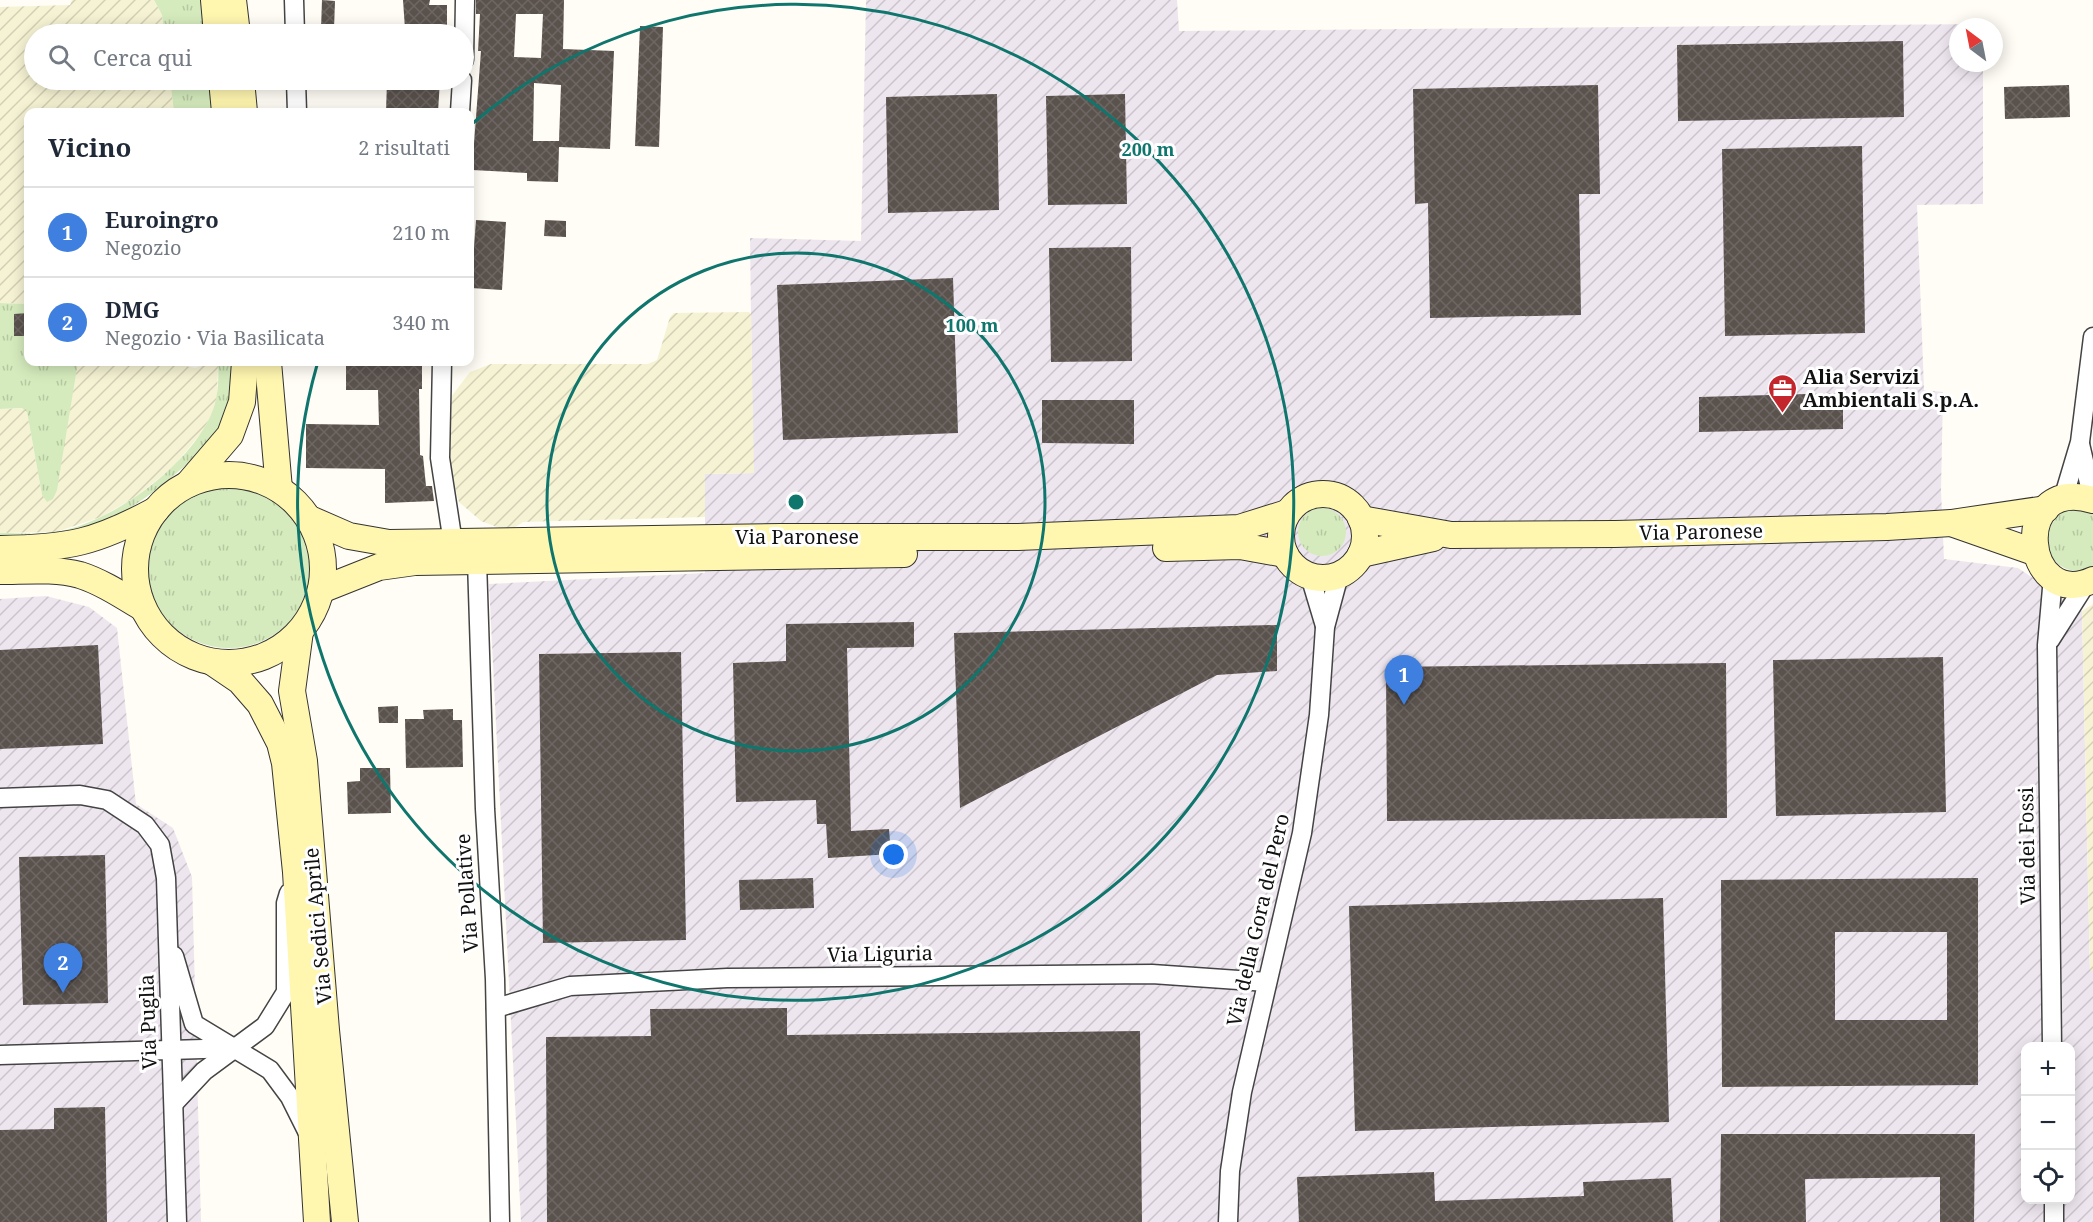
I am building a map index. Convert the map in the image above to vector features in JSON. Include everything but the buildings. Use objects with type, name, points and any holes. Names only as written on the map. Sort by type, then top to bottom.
[{"type":"main road","points":[[214,0],[216,24]]},
{"type":"main road","points":[[233,0],[236,24]]},
{"type":"main road","points":[[223,90],[225,108]]},
{"type":"main road","points":[[242,90],[244,108]]},
{"type":"main road","name":"Via Sedici Aprile","points":[[245,366],[242,402],[230,435],[187,485],[156,509],[137,547],[135,577],[143,608],[170,643],[184,652],[212,662],[247,688],[260,704],[280,743],[285,763],[296,872],[317,1222]]},
{"type":"main road","points":[[268,366],[279,489]]},
{"type":"main road","name":"Via Sedici Aprile","points":[[187,485],[208,477],[232,475],[252,477],[279,489],[301,507],[309,519],[316,534],[323,561],[321,590],[316,607],[300,631],[269,655],[248,662],[212,662]]},
{"type":"main road","name":"Via Paronese","points":[[309,519],[349,536],[369,541],[453,543],[781,537],[1018,537],[1239,528],[1287,513],[1307,496],[1320,494],[1345,500],[1355,508],[1361,519],[1451,535],[1779,531],[1951,523],[2054,504],[2073,497],[2093,500]]},
{"type":"main road","points":[[2054,504],[2034,529],[2034,552],[2038,562],[2053,577],[2076,584],[2090,581]]},
{"type":"main road","points":[[0,549],[59,547],[84,543],[109,534],[156,509]]},
{"type":"main road","points":[[1287,513],[1282,526],[1281,541],[1285,554],[1300,571],[1311,576],[1325,578],[1348,569],[1361,554],[1365,531],[1361,519]]},
{"type":"main road","name":"Via Paronese","points":[[1951,523],[2034,552]]},
{"type":"main road","name":"Via Paronese","points":[[1361,554],[1451,535]]},
{"type":"main road","name":"Via Paronese","points":[[321,590],[357,574],[395,564],[1240,546],[1285,554]]},
{"type":"main road","points":[[0,571],[60,572],[80,576],[99,582],[143,608]]},
{"type":"main road","name":"Via Sedici Aprile","points":[[300,631],[292,691],[304,761],[326,1030],[345,1222]]},
{"type":"street","points":[[294,0],[295,24]]},
{"type":"street","points":[[465,0],[465,24]]},
{"type":"street","points":[[296,90],[297,108]]},
{"type":"street","points":[[460,108],[461,90]]},
{"type":"street","points":[[2054,504],[2080,442],[2093,337]]},
{"type":"street","points":[[442,366],[439,450],[453,543]]},
{"type":"street","points":[[2080,442],[2093,500]]},
{"type":"street","name":"Via Pollative","points":[[477,561],[485,809],[496,1008],[500,1222]]},
{"type":"street","name":"Via della Gora del Pero","points":[[1228,1222],[1230,1171],[1242,1092],[1302,833],[1319,716],[1325,627],[1339,574]]},
{"type":"street","name":"Via della Gora del Pero","points":[[1311,576],[1325,627]]},
{"type":"street","name":"Via dei Fossi","points":[[2052,1042],[2047,645],[2053,577]]},
{"type":"street","points":[[2047,645],[2090,581]]},
{"type":"street","name":"Via Puglia","points":[[0,798],[80,795],[107,800],[145,825],[160,845],[166,878],[170,1049],[175,1102],[177,1222]]},
{"type":"street","points":[[175,1102],[204,1071],[265,1026],[286,992],[286,903],[296,872]]},
{"type":"street","points":[[167,935],[194,1024],[270,1070],[290,1097],[312,1140]]},
{"type":"street","name":"Via Liguria","points":[[496,1008],[570,986],[727,978],[1152,974],[1268,982]]},
{"type":"street","points":[[0,1055],[237,1048]]},
{"type":"street","points":[[2054,1204],[2054,1222]]},
{"type":"shaded area","points":[[72,0],[154,0],[162,15],[163,24],[24,24],[24,90],[171,90],[174,108],[24,108],[24,304],[0,303],[0,7],[70,5]]},
{"type":"shaded area","points":[[866,0],[1177,0],[1179,31],[1949,24],[1949,72],[1983,72],[1983,204],[1917,205],[1924,390],[1943,392],[1941,491],[1944,559],[2018,568],[2082,611],[2090,970],[2093,970],[2093,1222],[521,1222],[489,584],[705,573],[705,474],[753,473],[750,238],[861,241]]},
{"type":"shaded area","points":[[749,312],[751,314],[754,473],[705,474],[705,517],[523,522],[514,528],[502,529],[481,521],[459,502],[450,470],[446,429],[451,397],[470,372],[491,364],[648,364],[657,360],[670,317],[674,313]]},
{"type":"shaded area","points":[[77,366],[185,366],[195,368],[218,366],[217,397],[211,416],[202,432],[174,466],[137,496],[101,517],[56,532],[0,533],[0,409],[23,408],[27,412],[42,495],[53,499]]},
{"type":"shaded area","points":[[46,596],[89,607],[117,628],[136,804],[173,828],[192,877],[201,1222],[0,1222],[0,599]]},
{"type":"shaded area","points":[[2093,604],[2093,970],[2090,971],[2082,611]]},
{"type":"green space","points":[[154,0],[203,0],[205,24],[163,24],[162,15]]},
{"type":"green space","points":[[171,90],[211,90],[214,108],[174,108]]},
{"type":"green space","points":[[0,303],[24,304],[24,366],[77,366],[57,490],[53,499],[47,502],[42,495],[27,412],[22,408],[0,409]]},
{"type":"green space","points":[[218,366],[236,366],[229,403],[219,427],[211,439],[186,465],[155,491],[125,511],[90,527],[50,536],[0,537],[0,533],[48,533],[76,527],[122,506],[144,491],[165,474],[199,436],[215,404]]},
{"type":"green space","points":[[229,482],[261,488],[288,506],[306,533],[312,565],[306,597],[288,624],[261,642],[229,648],[197,642],[170,624],[152,597],[146,565],[152,533],[170,506],[197,488]]},
{"type":"green space","points":[[1317,508],[1327,508],[1342,518],[1346,532],[1345,541],[1336,552],[1327,556],[1317,556],[1302,546],[1298,537],[1298,527],[1308,512]]},
{"type":"green space","points":[[2066,509],[2093,512],[2093,567],[2078,571],[2065,568],[2054,560],[2046,548],[2048,525]]},
{"type":"place","name":"Alia Servizi Ambientali S.p.A.","points":[[1782,414]]},
{"type":"place","name":"Euroingro","points":[[1404,705]]},
{"type":"place","name":"DMG","points":[[63,993]]}]
